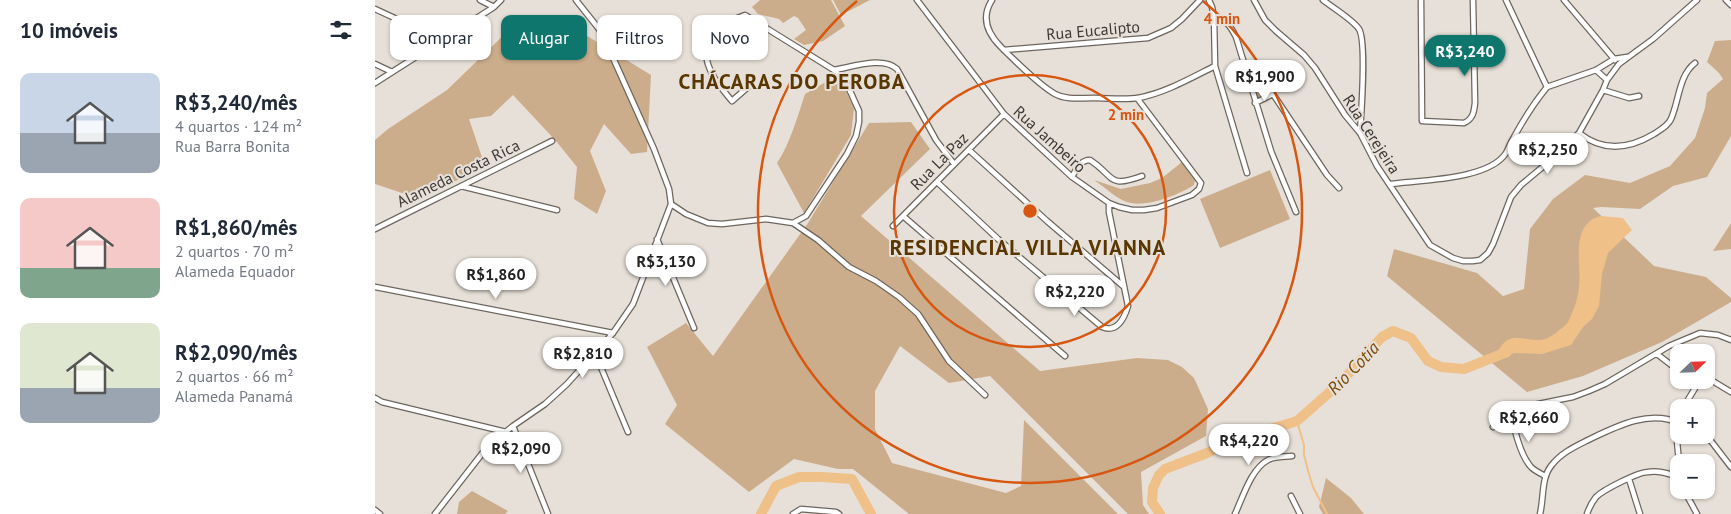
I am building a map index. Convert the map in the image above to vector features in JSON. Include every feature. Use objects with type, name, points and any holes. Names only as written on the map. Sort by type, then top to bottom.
[{"type":"street","points":[[480,0],[494,7]]},
{"type":"street","points":[[481,15],[501,0]]},
{"type":"street","points":[[435,514],[488,446],[545,404],[567,384],[613,333],[633,304],[671,204],[669,189],[654,149],[605,40],[599,29],[576,0]]},
{"type":"street","name":"Rua Jambeiro","points":[[917,0],[1004,114],[1072,177],[1109,203],[1132,210],[1144,210],[1157,208],[1180,200],[1197,192],[1201,187],[1200,179],[1137,98]]},
{"type":"street","points":[[992,0],[986,12],[985,21],[987,30],[994,40],[1045,87],[1063,97],[1137,98],[1188,80],[1215,66]]},
{"type":"street","name":"Rua Eucalipto","points":[[1004,50],[1148,38],[1171,28],[1200,0]]},
{"type":"street","points":[[1210,0],[1214,17],[1215,66],[1247,173]]},
{"type":"street","name":"Rua Cerejeira","points":[[1254,0],[1265,20],[1304,54],[1315,68],[1345,116],[1360,133],[1377,166],[1430,245],[1453,258],[1463,261],[1480,260],[1488,254],[1511,197],[1521,185],[1579,133]]},
{"type":"street","points":[[1323,0],[1353,23],[1361,35],[1363,44],[1363,80],[1360,133]]},
{"type":"street","points":[[1421,0],[1422,120],[1464,123],[1473,116],[1475,103],[1473,0]]},
{"type":"street","points":[[1506,0],[1547,87]]},
{"type":"street","points":[[1564,0],[1619,64]]},
{"type":"street","points":[[1695,63],[1687,71],[1671,119],[1664,128],[1656,133],[1624,147],[1595,142],[1579,133],[1607,80],[1619,64],[1653,39],[1697,0]]},
{"type":"street","points":[[1726,0],[1731,5]]},
{"type":"street","points":[[375,9],[390,16]]},
{"type":"street","points":[[748,87],[732,101],[721,89],[706,56],[708,48],[732,20],[741,16],[750,17],[834,70],[846,82],[859,111],[856,136],[847,154],[806,216],[793,223]]},
{"type":"street","points":[[1214,17],[1221,18],[1237,37],[1255,103],[1271,151],[1296,212]]},
{"type":"street","points":[[1390,184],[1473,174],[1487,169],[1506,154],[1535,102],[1547,87],[1596,70],[1614,59],[1628,56]]},
{"type":"street","points":[[375,83],[411,60]]},
{"type":"street","points":[[1244,61],[1273,94],[1327,175],[1339,188]]},
{"type":"street","points":[[834,70],[882,62],[893,65],[936,140],[954,164]]},
{"type":"street","points":[[375,64],[392,72]]},
{"type":"street","points":[[1596,70],[1607,80]]},
{"type":"street","points":[[1603,90],[1629,98],[1639,96]]},
{"type":"street","points":[[1255,103],[1273,94]]},
{"type":"street","name":"Rua La Paz","points":[[893,226],[1004,114]]},
{"type":"street","name":"Alameda Costa Rica","points":[[375,229],[553,141]]},
{"type":"street","points":[[969,150],[1123,287]]},
{"type":"street","points":[[1072,177],[1085,160],[1090,160],[1117,181],[1123,182],[1142,176]]},
{"type":"street","points":[[937,182],[1102,327],[1113,328],[1124,319],[1128,306],[1109,212],[1109,203]]},
{"type":"street","points":[[461,186],[557,210]]},
{"type":"street","points":[[671,204],[686,214],[708,222],[722,224],[766,219],[793,223],[818,240],[849,267],[876,281],[899,297],[918,314],[949,361],[985,395]]},
{"type":"street","points":[[903,216],[1065,356]]},
{"type":"street","points":[[657,239],[694,328]]},
{"type":"street","points":[[375,287],[613,333]]},
{"type":"street","points":[[1493,427],[1499,419],[1513,409],[1581,394],[1605,384],[1669,346],[1700,333],[1718,335],[1731,340]]},
{"type":"street","points":[[595,353],[628,432]]},
{"type":"street","points":[[1657,354],[1670,364]]},
{"type":"street","points":[[1715,382],[1731,392]]},
{"type":"street","points":[[375,398],[382,402],[506,432]]},
{"type":"street","points":[[1513,409],[1515,427],[1526,459],[1530,466],[1545,476]]},
{"type":"street","points":[[1541,514],[1545,476],[1559,457],[1572,448],[1636,420],[1665,418],[1670,420]]},
{"type":"street","points":[[513,426],[548,514]]},
{"type":"street","points":[[1714,444],[1731,467]]},
{"type":"street","points":[[1235,514],[1253,476],[1262,464],[1274,458],[1292,456]]},
{"type":"street","points":[[1587,514],[1597,496],[1608,489],[1646,472],[1658,471],[1670,474]]},
{"type":"street","points":[[1629,479],[1640,514]]},
{"type":"street","points":[[1291,496],[1300,514]]},
{"type":"street","points":[[1689,499],[1697,514]]},
{"type":"street","points":[[793,514],[801,509],[836,512],[839,514]]},
{"type":"street","points":[[375,510],[379,514]]},
{"type":"shaded area","points":[[760,0],[831,0],[845,26],[823,41],[804,45],[794,39],[806,30],[798,18],[794,16],[783,23],[779,19],[768,15],[758,14],[752,7]]},
{"type":"shaded area","points":[[833,0],[870,0],[841,15]]},
{"type":"shaded area","points":[[587,36],[597,42],[597,60],[626,60],[651,75],[647,152],[631,154],[604,124],[590,151],[606,191],[597,214],[574,199],[577,167],[556,141],[513,95],[491,116],[469,119],[485,166],[420,199],[375,184],[375,140],[388,129],[447,90],[478,60],[491,60],[491,47],[501,38],[501,60],[587,60]]},
{"type":"shaded area","points":[[1731,40],[1731,136],[1707,177],[1673,186],[1640,209],[1593,208],[1654,266],[1706,277],[1731,298],[1731,302],[1662,342],[1583,376],[1527,392],[1387,276],[1394,249],[1477,273],[1503,296],[1524,289],[1530,229],[1553,199],[1585,175],[1630,183],[1670,166],[1695,138],[1705,108],[1707,93],[1723,79],[1707,62],[1715,41]]},
{"type":"shaded area","points":[[1253,79],[1267,94],[1258,99]]},
{"type":"shaded area","points":[[829,80],[844,87],[854,108],[851,135],[804,213],[777,163],[790,138],[805,94]]},
{"type":"shaded area","points":[[911,122],[930,149],[861,216],[1040,371],[1137,358],[1168,360],[1182,367],[1194,378],[1208,409],[1206,436],[1141,472],[1143,505],[1149,514],[1128,514],[990,376],[949,383],[900,346],[875,391],[875,429],[892,463],[1006,493],[1021,486],[1024,420],[1118,514],[909,514],[853,469],[838,469],[794,459],[749,492],[665,424],[677,405],[647,347],[686,323],[713,356],[808,223],[869,123]]},
{"type":"shaded area","points":[[1182,162],[1195,180],[1194,185],[1172,196],[1146,203],[1126,202],[1116,197],[1094,180],[1121,189],[1150,183],[1162,178]]},
{"type":"shaded area","points":[[1270,170],[1290,219],[1220,248],[1200,199]]},
{"type":"shaded area","points":[[1601,216],[1623,218],[1632,230],[1608,253],[1602,274],[1599,306],[1592,319],[1583,327],[1571,345],[1542,354],[1516,353],[1496,356],[1501,346],[1508,340],[1513,338],[1545,339],[1554,335],[1567,323],[1577,300],[1581,236],[1584,227],[1591,220]]},
{"type":"shaded area","points":[[1731,223],[1731,249],[1713,251]]},
{"type":"shaded area","points":[[1326,478],[1351,498],[1364,514],[1323,514],[1319,507]]},
{"type":"shaded area","points":[[472,491],[508,511],[505,514],[457,514],[459,502]]},
{"type":"waterway","name":"Rio Cotia","points":[[1160,514],[1152,502],[1153,488],[1159,475],[1165,469],[1235,440],[1297,421],[1340,383],[1382,337],[1393,331],[1411,338],[1428,361],[1441,367],[1464,369],[1507,352]]},
{"type":"waterway","points":[[1297,421],[1313,487],[1327,514]]},
{"type":"waterway","name":"Rio Cotia","points":[[761,514],[776,486],[799,477],[852,479],[871,514]]},
{"type":"district","name":"CHÁCARAS DO PEROBA","points":[[792,81]]},
{"type":"district","name":"RESIDENCIAL VILLA VIANNA","points":[[1028,247]]}]
